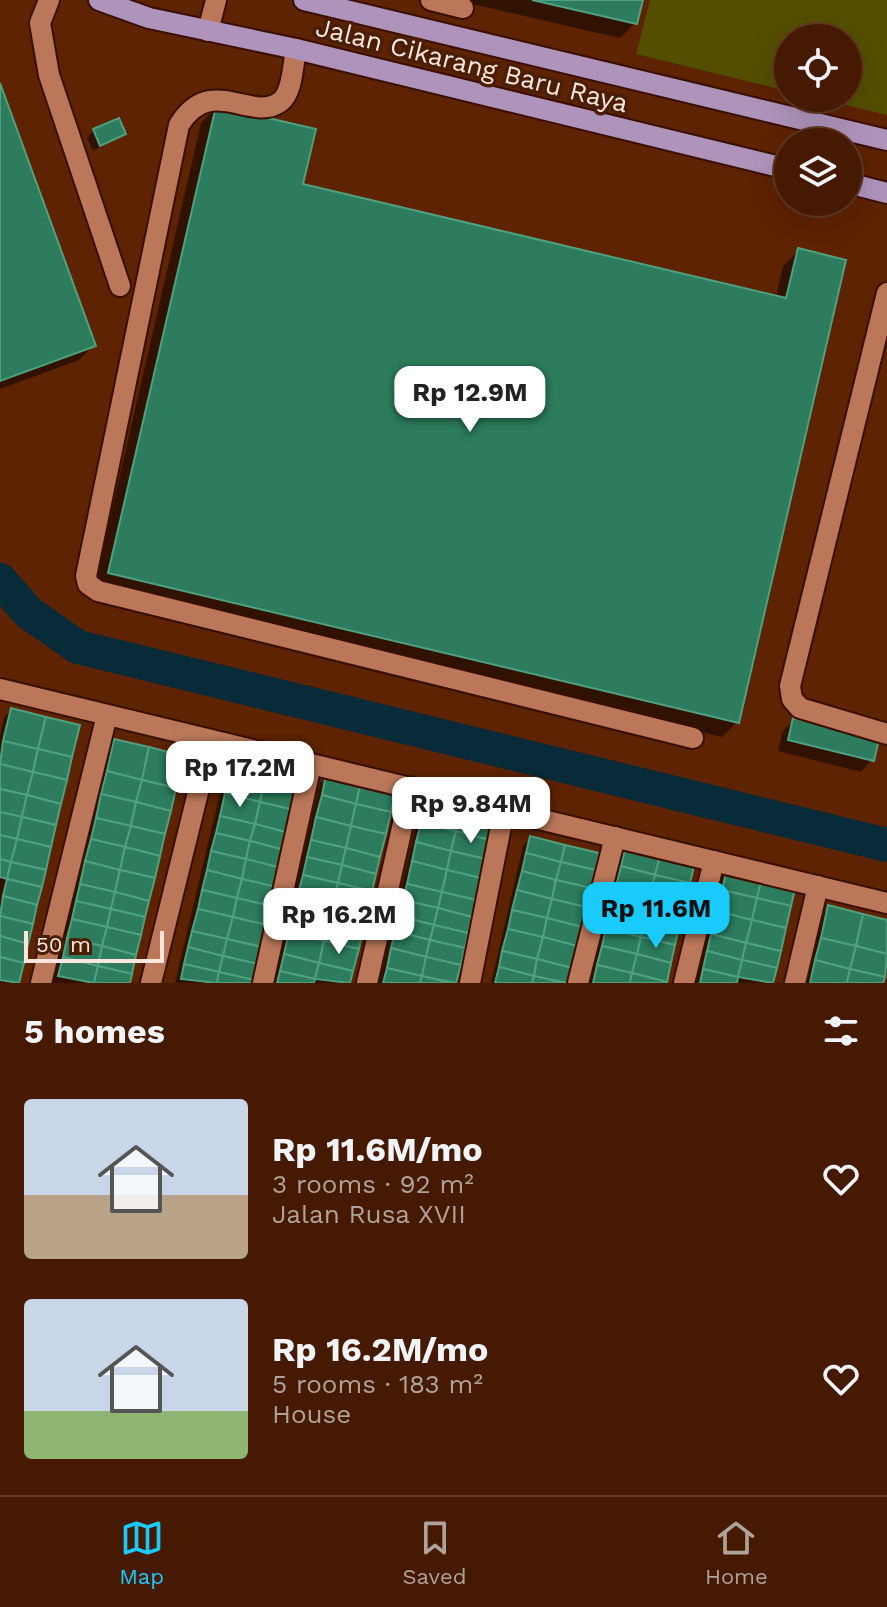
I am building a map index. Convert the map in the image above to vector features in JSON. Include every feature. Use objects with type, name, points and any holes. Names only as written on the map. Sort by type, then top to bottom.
[{"type":"main road","name":"Jalan Cikarang Baru Raya","points":[[99,0],[149,18],[296,49],[774,166]]},
{"type":"main road","name":"Jalan Cikarang Baru Raya","points":[[304,0],[336,4],[887,140]]},
{"type":"main road","points":[[862,187],[887,193]]},
{"type":"street","points":[[49,0],[40,23],[49,75],[120,286]]},
{"type":"street","points":[[208,31],[216,0]]},
{"type":"street","points":[[431,0],[463,8]]},
{"type":"street","points":[[296,49],[287,94],[280,102],[269,106],[222,101],[201,103],[189,110],[179,125],[86,576],[88,584],[98,591],[693,738]]},
{"type":"street","points":[[887,293],[790,686],[792,699],[800,708],[887,734]]},
{"type":"street","points":[[0,689],[887,903]]},
{"type":"street","points":[[41,983],[107,715]]},
{"type":"street","points":[[151,983],[211,740]]},
{"type":"street","points":[[263,983],[311,764]]},
{"type":"street","points":[[367,983],[411,788]]},
{"type":"street","points":[[470,983],[504,811]]},
{"type":"street","points":[[578,983],[615,837]]},
{"type":"street","points":[[684,983],[714,861]]},
{"type":"street","points":[[795,983],[818,886]]},
{"type":"shaded area","points":[[650,0],[887,0],[887,115],[862,109],[862,24],[774,24],[774,88],[636,54]]},
{"type":"building","points":[[532,0],[643,0],[637,24]]},
{"type":"building","points":[[0,83],[96,346],[0,381]]},
{"type":"building","points":[[216,106],[316,129],[303,184],[786,298],[798,248],[846,260],[739,723],[108,573]]},
{"type":"building","points":[[119,118],[126,134],[100,146],[93,129]]},
{"type":"building","points":[[11,708],[46,717],[38,749],[3,741]]},
{"type":"building","points":[[46,717],[80,725],[72,757],[38,749]]},
{"type":"building","points":[[793,718],[879,739],[874,761],[788,740]]},
{"type":"building","points":[[114,739],[149,747],[142,780],[107,771]]},
{"type":"building","points":[[3,741],[38,749],[33,772],[0,764]]},
{"type":"building","points":[[149,747],[184,756],[176,788],[142,780]]},
{"type":"building","points":[[38,749],[72,757],[67,780],[33,772]]},
{"type":"building","points":[[235,750],[270,758],[265,780],[230,771]]},
{"type":"building","points":[[270,758],[304,767],[299,788],[265,780]]},
{"type":"building","points":[[0,764],[33,772],[27,795],[0,789]]},
{"type":"building","points":[[107,771],[142,780],[136,802],[101,794]]},
{"type":"building","points":[[230,771],[265,780],[260,802],[225,793]]},
{"type":"building","points":[[33,772],[67,780],[61,804],[27,795]]},
{"type":"building","points":[[326,774],[361,782],[356,804],[322,795]]},
{"type":"building","points":[[142,780],[176,788],[171,811],[136,802]]},
{"type":"building","points":[[265,780],[299,788],[294,810],[260,802]]},
{"type":"building","points":[[361,782],[396,791],[391,812],[356,804]]},
{"type":"building","points":[[0,789],[27,795],[22,817],[0,812]]},
{"type":"building","points":[[225,793],[260,802],[255,824],[220,816]]},
{"type":"building","points":[[101,794],[136,802],[131,826],[96,818]]},
{"type":"building","points":[[27,795],[61,804],[56,825],[22,817]]},
{"type":"building","points":[[322,795],[356,804],[351,826],[316,817]]},
{"type":"building","points":[[136,802],[171,811],[165,834],[131,826]]},
{"type":"building","points":[[260,802],[294,810],[289,833],[255,824]]},
{"type":"building","points":[[356,804],[391,812],[386,834],[351,826]]},
{"type":"building","points":[[425,804],[460,812],[456,831],[421,823]]},
{"type":"building","points":[[0,812],[22,817],[17,839],[0,835]]},
{"type":"building","points":[[460,812],[495,820],[490,840],[456,831]]},
{"type":"building","points":[[220,816],[255,824],[250,841],[216,833]]},
{"type":"building","points":[[22,817],[56,825],[51,847],[17,839]]},
{"type":"building","points":[[316,817],[351,826],[346,848],[311,840]]},
{"type":"building","points":[[96,818],[131,826],[125,847],[91,839]]},
{"type":"building","points":[[421,823],[456,831],[451,851],[416,842]]},
{"type":"building","points":[[255,824],[289,833],[285,850],[250,841]]},
{"type":"building","points":[[131,826],[165,834],[160,856],[125,847]]},
{"type":"building","points":[[351,826],[386,834],[380,857],[346,848]]},
{"type":"building","points":[[456,831],[490,840],[486,859],[451,851]]},
{"type":"building","points":[[216,833],[250,841],[246,859],[211,851]]},
{"type":"building","points":[[0,835],[17,839],[11,862],[0,859]]},
{"type":"building","points":[[530,836],[565,845],[561,862],[526,853]]},
{"type":"building","points":[[17,839],[51,847],[46,870],[11,862]]},
{"type":"building","points":[[91,839],[125,847],[120,870],[85,861]]},
{"type":"building","points":[[311,840],[346,848],[342,865],[307,857]]},
{"type":"building","points":[[250,841],[285,850],[281,868],[246,859]]},
{"type":"building","points":[[416,842],[451,851],[447,870],[412,861]]},
{"type":"building","points":[[565,845],[599,853],[595,870],[561,862]]},
{"type":"building","points":[[626,845],[661,853],[655,875],[621,866]]},
{"type":"building","points":[[125,847],[160,856],[155,878],[120,870]]},
{"type":"building","points":[[346,848],[380,857],[376,874],[342,865]]},
{"type":"building","points":[[211,851],[246,859],[242,879],[207,870]]},
{"type":"building","points":[[451,851],[486,859],[481,878],[447,870]]},
{"type":"building","points":[[526,853],[561,862],[556,880],[522,871]]},
{"type":"building","points":[[661,853],[695,862],[690,883],[655,875]]},
{"type":"building","points":[[307,857],[342,865],[338,883],[303,875]]},
{"type":"building","points":[[0,859],[11,862],[7,879],[0,877]]},
{"type":"building","points":[[246,859],[281,868],[276,887],[242,879]]},
{"type":"building","points":[[85,861],[120,870],[115,892],[80,884]]},
{"type":"building","points":[[412,861],[447,870],[442,892],[407,884]]},
{"type":"building","points":[[11,862],[46,870],[42,887],[7,879]]},
{"type":"building","points":[[561,862],[595,870],[591,888],[556,880]]},
{"type":"building","points":[[342,865],[376,874],[372,891],[338,883]]},
{"type":"building","points":[[621,866],[655,875],[650,897],[615,889]]},
{"type":"building","points":[[727,868],[762,877],[757,898],[722,890]]},
{"type":"building","points":[[120,870],[155,878],[149,901],[115,892]]},
{"type":"building","points":[[207,870],[242,879],[237,898],[202,890]]},
{"type":"building","points":[[447,870],[481,878],[476,900],[442,892]]},
{"type":"building","points":[[522,871],[556,880],[552,899],[517,890]]},
{"type":"building","points":[[303,875],[338,883],[333,902],[298,894]]},
{"type":"building","points":[[655,875],[690,883],[685,905],[650,897]]},
{"type":"building","points":[[762,877],[796,885],[791,906],[757,898]]},
{"type":"building","points":[[7,879],[42,887],[37,905],[3,896]]},
{"type":"building","points":[[242,879],[276,887],[271,906],[237,898]]},
{"type":"building","points":[[556,880],[591,888],[586,907],[552,899]]},
{"type":"building","points":[[338,883],[372,891],[367,910],[333,902]]},
{"type":"building","points":[[80,884],[115,892],[111,909],[76,901]]},
{"type":"building","points":[[407,884],[442,892],[438,908],[403,900]]},
{"type":"building","points":[[615,889],[650,897],[645,920],[610,911]]},
{"type":"building","points":[[202,890],[237,898],[233,917],[198,909]]},
{"type":"building","points":[[517,890],[552,899],[547,918],[512,910]]},
{"type":"building","points":[[722,890],[757,898],[752,920],[717,911]]},
{"type":"building","points":[[115,892],[149,901],[145,917],[111,909]]},
{"type":"building","points":[[442,892],[476,900],[472,917],[438,908]]},
{"type":"building","points":[[298,894],[333,902],[329,922],[294,913]]},
{"type":"building","points":[[3,896],[37,905],[33,924],[0,916]]},
{"type":"building","points":[[650,897],[685,905],[679,928],[645,920]]},
{"type":"building","points":[[237,898],[271,906],[267,925],[233,917]]},
{"type":"building","points":[[757,898],[791,906],[786,928],[752,920]]},
{"type":"building","points":[[552,899],[586,907],[582,927],[547,918]]},
{"type":"building","points":[[403,900],[438,908],[434,925],[399,916]]},
{"type":"building","points":[[76,901],[111,909],[107,927],[72,919]]},
{"type":"building","points":[[333,902],[367,910],[363,930],[329,922]]},
{"type":"building","points":[[828,905],[863,914],[856,946],[821,938]]},
{"type":"building","points":[[438,908],[472,917],[468,933],[434,925]]},
{"type":"building","points":[[111,909],[145,917],[141,935],[107,927]]},
{"type":"building","points":[[198,909],[233,917],[227,939],[192,931]]},
{"type":"building","points":[[512,910],[547,918],[543,937],[508,929]]},
{"type":"building","points":[[610,911],[645,920],[641,937],[606,928]]},
{"type":"building","points":[[717,911],[752,920],[746,943],[711,934]]},
{"type":"building","points":[[294,913],[329,922],[324,941],[289,932]]},
{"type":"building","points":[[863,914],[887,920],[887,954],[856,946]]},
{"type":"building","points":[[0,916],[33,924],[28,944],[0,936]]},
{"type":"building","points":[[399,916],[434,925],[430,940],[395,931]]},
{"type":"building","points":[[233,917],[267,925],[262,947],[227,939]]},
{"type":"building","points":[[547,918],[582,927],[577,946],[543,937]]},
{"type":"building","points":[[72,919],[107,927],[102,946],[67,938]]},
{"type":"building","points":[[645,920],[679,928],[675,945],[641,937]]},
{"type":"building","points":[[752,920],[786,928],[781,951],[746,943]]},
{"type":"building","points":[[329,922],[363,930],[359,949],[324,941]]},
{"type":"building","points":[[434,925],[468,933],[465,948],[430,940]]},
{"type":"building","points":[[107,927],[141,935],[136,955],[102,946]]},
{"type":"building","points":[[606,928],[641,937],[637,954],[602,946]]},
{"type":"building","points":[[508,929],[543,937],[537,959],[502,951]]},
{"type":"building","points":[[192,931],[227,939],[223,956],[188,947]]},
{"type":"building","points":[[395,931],[430,940],[426,957],[391,948]]},
{"type":"building","points":[[289,932],[324,941],[319,963],[284,954]]},
{"type":"building","points":[[711,934],[746,943],[742,960],[707,951]]},
{"type":"building","points":[[0,936],[28,944],[24,963],[0,957]]},
{"type":"building","points":[[543,937],[577,946],[572,968],[537,959]]},
{"type":"building","points":[[641,937],[675,945],[671,963],[637,954]]},
{"type":"building","points":[[67,938],[102,946],[98,966],[63,957]]},
{"type":"building","points":[[821,938],[856,946],[850,969],[815,960]]},
{"type":"building","points":[[227,939],[262,947],[258,964],[223,956]]},
{"type":"building","points":[[430,940],[465,948],[461,965],[426,957]]},
{"type":"building","points":[[324,941],[359,949],[353,971],[319,963]]},
{"type":"building","points":[[746,943],[781,951],[777,968],[742,960]]},
{"type":"building","points":[[102,946],[136,955],[132,974],[98,966]]},
{"type":"building","points":[[602,946],[637,954],[632,973],[597,965]]},
{"type":"building","points":[[856,946],[887,954],[885,977],[850,969]]},
{"type":"building","points":[[188,947],[223,956],[219,972],[184,964]]},
{"type":"building","points":[[391,948],[426,957],[422,976],[387,968]]},
{"type":"building","points":[[502,951],[537,959],[534,976],[499,967]]},
{"type":"building","points":[[707,951],[742,960],[738,977],[703,969]]},
{"type":"building","points":[[284,954],[319,963],[315,979],[280,971]]},
{"type":"building","points":[[637,954],[671,963],[667,982],[632,973]]},
{"type":"building","points":[[223,956],[258,964],[254,980],[219,972]]},
{"type":"building","points":[[0,957],[24,963],[19,983],[0,980]]},
{"type":"building","points":[[63,957],[98,966],[94,983],[58,976]]},
{"type":"building","points":[[426,957],[461,965],[456,983],[422,976]]},
{"type":"building","points":[[537,959],[572,968],[568,983],[534,976]]},
{"type":"building","points":[[742,960],[777,968],[773,983],[738,977]]},
{"type":"building","points":[[815,960],[850,969],[847,983],[810,983]]},
{"type":"building","points":[[319,963],[353,971],[350,983],[315,979]]},
{"type":"building","points":[[184,964],[219,972],[217,983],[181,979]]},
{"type":"building","points":[[597,965],[632,973],[630,983],[593,983]]},
{"type":"building","points":[[98,966],[132,974],[130,983],[94,983]]},
{"type":"building","points":[[499,967],[534,976],[532,983],[495,983]]},
{"type":"building","points":[[387,968],[422,976],[420,983],[383,983]]},
{"type":"building","points":[[703,969],[738,977],[737,983],[700,983]]},
{"type":"building","points":[[850,969],[885,977],[883,983],[847,983]]},
{"type":"building","points":[[280,971],[315,979],[314,983],[277,983]]},
{"type":"building","points":[[219,972],[254,980],[253,983],[217,983]]},
{"type":"building","points":[[632,973],[667,982],[630,983]]},
{"type":"building","points":[[422,976],[450,983],[420,983]]},
{"type":"building","points":[[534,976],[564,983],[532,983]]},
{"type":"waterway","points":[[0,580],[29,613],[78,647],[887,845]]}]
